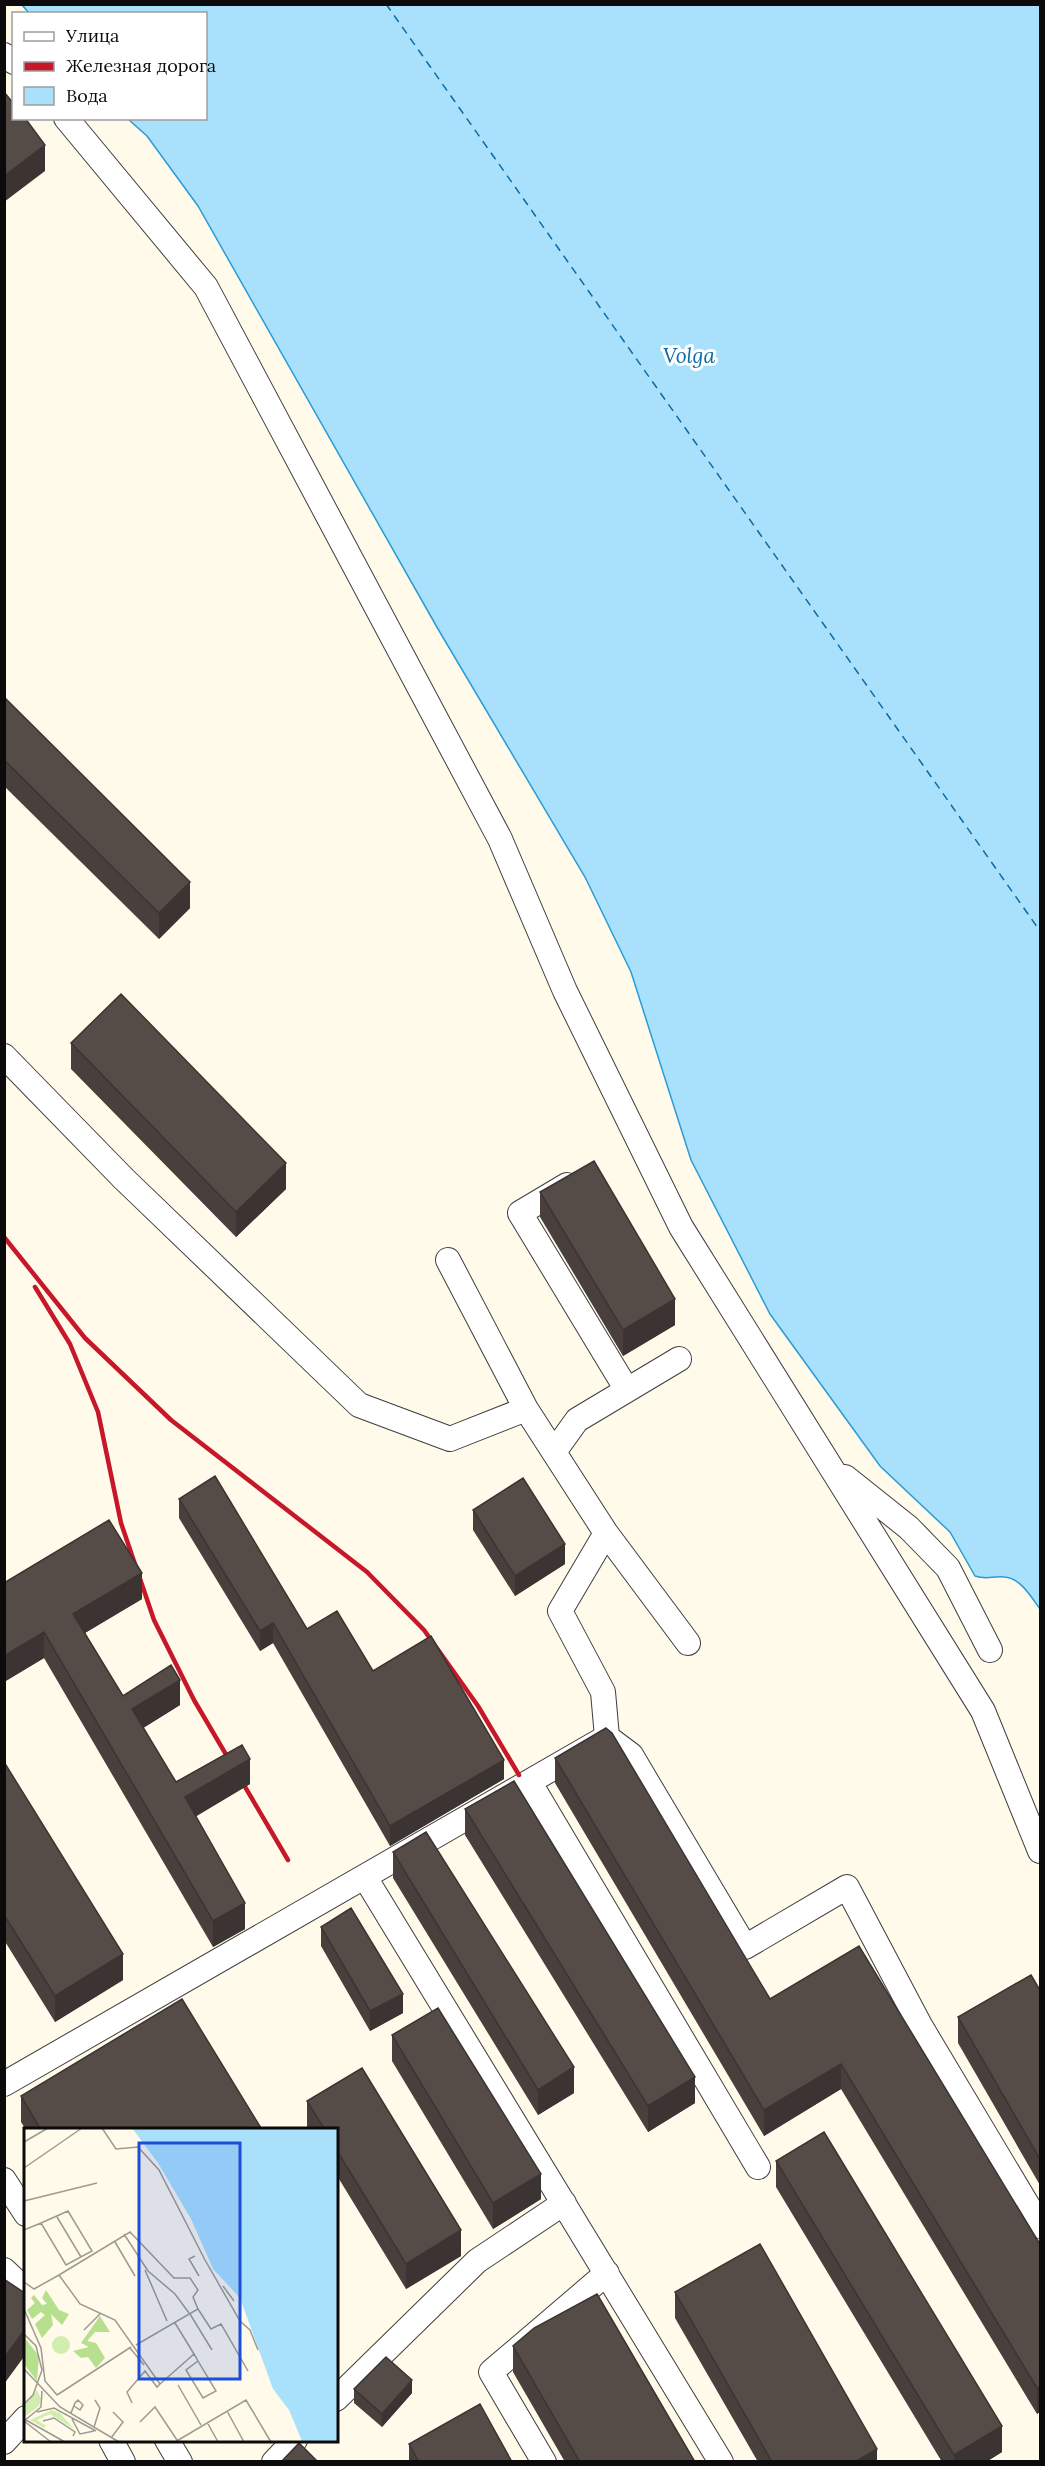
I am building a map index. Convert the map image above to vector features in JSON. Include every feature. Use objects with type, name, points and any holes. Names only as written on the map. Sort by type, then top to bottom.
[{"type":"lane","points":[[68,120],[206,287],[500,839],[565,991],[681,1227],[983,1710],[1041,1851]]},
{"type":"lane","points":[[4,1056],[124,1179],[359,1405],[450,1438],[526,1409]]},
{"type":"lane","points":[[582,1176],[520,1213],[627,1390]]},
{"type":"lane","points":[[448,1260],[526,1409],[606,1533],[688,1643]]},
{"type":"lane","points":[[554,1452],[577,1420],[679,1359]]},
{"type":"lane","points":[[831,1466],[909,1528],[948,1568],[990,1650]]},
{"type":"lane","points":[[606,1533],[560,1611],[603,1692],[607,1737],[631,1755],[745,1947],[847,1887],[921,2027],[1041,2226]]},
{"type":"lane","points":[[4,2084],[366,1879],[607,1737]]},
{"type":"lane","points":[[530,1783],[758,2167]]},
{"type":"lane","points":[[366,1879],[721,2462]]},
{"type":"lane","points":[[4,2180],[24,2211]]},
{"type":"lane","points":[[338,2397],[477,2261],[564,2203]]},
{"type":"lane","points":[[4,2270],[24,2289]]},
{"type":"lane","points":[[544,2462],[491,2372],[607,2273]]},
{"type":"lane","points":[[4,2442],[24,2420]]},
{"type":"lane","points":[[112,2442],[123,2462]]},
{"type":"lane","points":[[167,2442],[180,2462]]},
{"type":"lane","points":[[274,2462],[293,2442]]},
{"type":"water","name":"Volga","points":[[22,5],[1040,5],[1040,1609],[1016,1581],[1004,1577],[975,1576],[950,1532],[880,1466],[770,1314],[691,1160],[631,972],[585,877],[438,629],[198,206],[147,136],[129,120],[207,120],[207,12],[28,12]]},
{"type":"building","points":[[4,92],[12,102],[12,120],[26,120],[45,145],[4,176]]},
{"type":"building","points":[[4,697],[190,882],[159,913],[4,760]]},
{"type":"building","points":[[121,994],[286,1163],[236,1212],[71,1043]]},
{"type":"building","points":[[594,1161],[675,1299],[623,1330],[540,1192]]},
{"type":"building","points":[[215,1476],[307,1629],[337,1611],[373,1671],[431,1636],[504,1760],[390,1826],[273,1623],[260,1631],[179,1499]]},
{"type":"building","points":[[523,1478],[565,1544],[515,1576],[473,1510]]},
{"type":"building","points":[[109,1520],[142,1573],[73,1614],[123,1696],[171,1665],[180,1680],[132,1709],[176,1782],[242,1745],[250,1759],[185,1797],[245,1903],[213,1921],[44,1632],[4,1656],[4,1583]]},
{"type":"building","points":[[606,1728],[612,1733],[770,1999],[859,1946],[1041,2246],[1041,2386],[1037,2388],[841,2064],[764,2110],[555,1758]]},
{"type":"building","points":[[4,1762],[123,1954],[55,1996],[4,1915]]},
{"type":"building","points":[[514,1781],[695,2077],[648,2106],[465,1809]]},
{"type":"building","points":[[426,1832],[574,2067],[538,2090],[393,1852]]},
{"type":"building","points":[[351,1908],[403,1994],[370,2011],[321,1927]]},
{"type":"building","points":[[1031,1975],[1041,1992],[1041,2161],[958,2017]]},
{"type":"building","points":[[182,1999],[261,2128],[40,2128],[21,2096]]},
{"type":"building","points":[[438,2008],[541,2174],[493,2203],[392,2035]]},
{"type":"building","points":[[362,2068],[461,2230],[406,2264],[338,2152],[338,2128],[324,2128],[307,2101]]},
{"type":"building","points":[[824,2132],[1002,2426],[954,2455],[776,2161]]},
{"type":"building","points":[[760,2244],[877,2449],[855,2462],[772,2462],[675,2292]]},
{"type":"building","points":[[4,2279],[24,2293],[24,2331],[4,2358]]},
{"type":"building","points":[[597,2294],[695,2462],[580,2462],[513,2346],[534,2328]]},
{"type":"building","points":[[386,2357],[412,2380],[382,2414],[354,2389]]},
{"type":"building","points":[[480,2404],[512,2462],[419,2462],[409,2444]]},
{"type":"building","points":[[299,2443],[318,2462],[281,2462]]},
{"type":"ferry route","points":[[386,4],[1040,931]]},
{"type":"railway","points":[[4,1237],[85,1338],[171,1420],[367,1572],[424,1630],[478,1706],[519,1775]]},
{"type":"railway","points":[[35,1287],[70,1344],[98,1412],[121,1523],[154,1620],[194,1700],[288,1860]]}]
